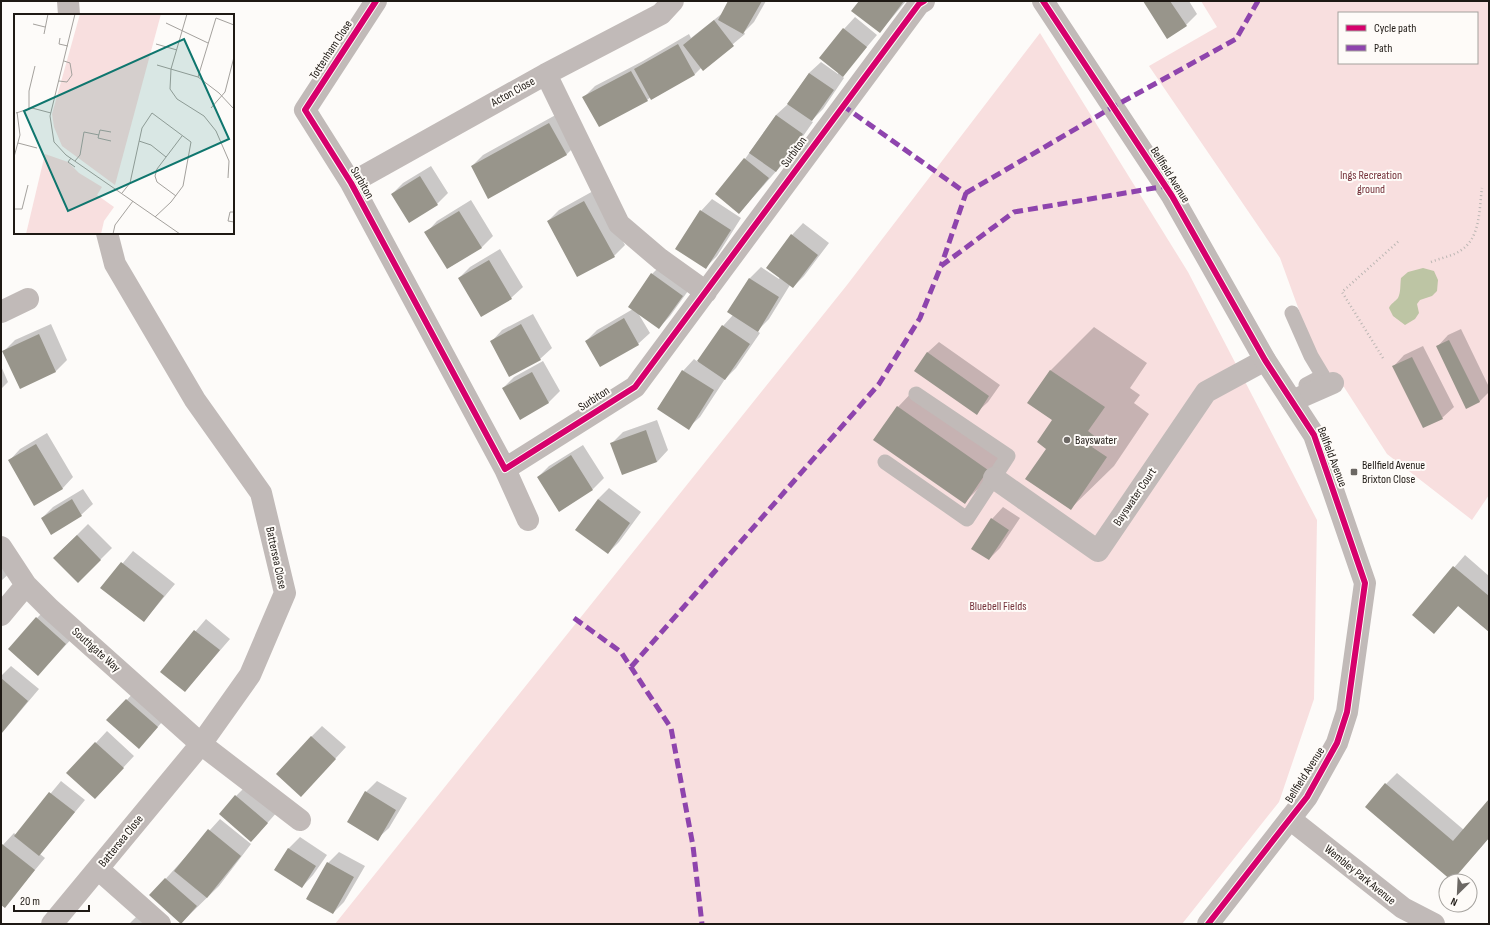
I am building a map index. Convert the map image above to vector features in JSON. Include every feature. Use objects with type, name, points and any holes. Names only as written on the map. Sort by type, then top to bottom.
[{"type":"street","points":[[68,1],[68,14]]},
{"type":"street","name":"Tottenham Close","points":[[305,110],[376,1]]},
{"type":"street","name":"Acton Close","points":[[351,183],[546,74],[661,14],[673,1]]},
{"type":"street","name":"Surbiton","points":[[505,469],[635,386],[860,82],[919,4],[924,1]]},
{"type":"street","name":"Bellfield Avenue","points":[[1043,1],[1172,196],[1265,360],[1314,435],[1365,583],[1347,712],[1337,743],[1324,770],[1307,798],[1208,924]]},
{"type":"street","points":[[546,74],[620,224],[660,259],[706,292]]},
{"type":"street","name":"Surbiton","points":[[305,110],[351,183],[505,469],[528,520]]},
{"type":"street","name":"Battersea Close","points":[[52,924],[201,744],[250,675],[285,593],[262,493],[195,400],[115,264],[107,234]]},
{"type":"street","points":[[1,312],[28,300]]},
{"type":"street","name":"Bayswater Court","points":[[994,478],[1098,552],[1206,392],[1265,360]]},
{"type":"street","points":[[1290,398],[1333,383]]},
{"type":"street","name":"Southgate Way","points":[[1,547],[26,585],[50,609],[201,744],[300,820]]},
{"type":"street","points":[[1,615],[26,585]]},
{"type":"street","name":"Wembley Park Avenue","points":[[1290,819],[1403,908],[1434,924]]},
{"type":"street","points":[[98,869],[160,924]]},
{"type":"lane","points":[[1290,398],[1323,376],[1311,356],[1292,314]]},
{"type":"lane","points":[[885,462],[967,519],[1008,456],[916,394]]},
{"type":"path","points":[[1431,262],[1460,251],[1472,241],[1478,221],[1482,188]]},
{"type":"path","points":[[1383,358],[1342,292],[1400,240]]},
{"type":"green space","name":"Ings Recreation ground","points":[[1201,1],[1489,1],[1489,495],[1472,520],[1387,454],[1344,387],[1333,383],[1323,376],[1280,258],[1149,66],[1217,27]]},
{"type":"green space","name":"Bluebell Fields","points":[[1040,33],[1188,272],[1317,520],[1314,699],[1279,802],[1182,924],[335,924],[847,285]]},
{"type":"shaded area","points":[[1423,268],[1434,271],[1438,280],[1437,291],[1432,296],[1420,300],[1417,304],[1419,313],[1415,319],[1405,325],[1393,316],[1389,308],[1399,296],[1401,278],[1408,272]]},
{"type":"building","points":[[728,1],[762,1],[743,34],[718,20]]},
{"type":"building","points":[[859,1],[904,1],[880,33],[851,11]]},
{"type":"building","points":[[1143,1],[1170,1],[1187,26],[1167,39]]},
{"type":"building","points":[[714,20],[734,46],[703,71],[683,45]]},
{"type":"building","points":[[843,28],[867,47],[843,77],[819,58]]},
{"type":"building","points":[[678,44],[695,75],[651,100],[634,69]]},
{"type":"building","points":[[631,71],[648,101],[599,127],[582,97]]},
{"type":"building","points":[[809,73],[834,90],[812,121],[787,104]]},
{"type":"building","points":[[776,115],[803,134],[776,172],[749,153]]},
{"type":"building","points":[[549,123],[567,155],[488,199],[471,166]]},
{"type":"building","points":[[744,158],[769,178],[739,214],[715,194]]},
{"type":"building","points":[[420,176],[438,205],[409,223],[391,194]]},
{"type":"building","points":[[584,201],[615,257],[577,277],[547,221]]},
{"type":"building","points":[[700,210],[731,230],[706,269],[675,249]]},
{"type":"building","points":[[459,211],[482,248],[447,269],[424,232]]},
{"type":"building","points":[[791,234],[818,255],[793,288],[766,268]]},
{"type":"building","points":[[489,260],[512,299],[481,317],[458,278]]},
{"type":"building","points":[[651,273],[683,296],[659,329],[628,307]]},
{"type":"building","points":[[749,278],[779,297],[758,332],[727,312]]},
{"type":"building","points":[[624,318],[639,345],[600,367],[585,341]]},
{"type":"building","points":[[521,324],[541,360],[509,377],[490,341]]},
{"type":"building","points":[[722,325],[750,344],[725,380],[697,361]]},
{"type":"building","points":[[39,334],[56,372],[20,389],[2,351]]},
{"type":"building","points":[[1449,340],[1480,402],[1466,409],[1436,346]]},
{"type":"building","points":[[927,352],[989,396],[977,415],[914,371]]},
{"type":"building","points":[[1412,357],[1443,419],[1423,428],[1392,366]]},
{"type":"building","points":[[682,370],[714,390],[689,430],[657,409]]},
{"type":"building","name":"Bayswater","points":[[1050,370],[1105,407],[1088,431],[1098,439],[1092,447],[1107,457],[1071,510],[1025,479],[1046,449],[1037,442],[1052,420],[1027,403]]},
{"type":"building","points":[[532,372],[549,403],[520,420],[502,388]]},
{"type":"building","points":[[897,406],[988,470],[965,504],[873,440]]},
{"type":"building","points":[[646,430],[657,462],[622,475],[610,443]]},
{"type":"building","points":[[36,444],[63,489],[34,506],[8,460]]},
{"type":"building","points":[[571,455],[593,490],[559,512],[537,477]]},
{"type":"building","points":[[72,499],[82,516],[51,535],[41,518]]},
{"type":"building","points":[[598,499],[630,523],[608,554],[575,530]]},
{"type":"building","points":[[991,518],[1009,530],[989,560],[971,549]]},
{"type":"building","points":[[77,535],[101,560],[78,583],[53,558]]},
{"type":"building","points":[[121,562],[164,596],[144,622],[100,588]]},
{"type":"building","points":[[1453,566],[1489,596],[1489,632],[1458,606],[1434,634],[1412,615]]},
{"type":"building","points":[[36,617],[66,644],[38,676],[8,649]]},
{"type":"building","points":[[194,630],[220,650],[185,692],[160,672]]},
{"type":"building","points":[[1,678],[28,701],[1,734]]},
{"type":"building","points":[[126,699],[158,727],[139,749],[106,720]]},
{"type":"building","points":[[311,736],[336,759],[301,797],[276,774]]},
{"type":"building","points":[[95,742],[124,768],[95,799],[66,773]]},
{"type":"building","points":[[1385,783],[1453,841],[1489,799],[1489,838],[1459,873],[1443,873],[1365,807]]},
{"type":"building","points":[[365,791],[396,810],[378,841],[347,822]]},
{"type":"building","points":[[49,792],[75,812],[39,856],[14,836]]},
{"type":"building","points":[[235,795],[268,823],[251,842],[219,814]]},
{"type":"building","points":[[208,829],[241,856],[207,898],[174,871]]},
{"type":"building","points":[[2,844],[35,870],[5,908],[1,905]]},
{"type":"building","points":[[288,848],[316,866],[302,888],[274,870]]},
{"type":"building","points":[[327,862],[354,877],[333,914],[306,899]]},
{"type":"building","points":[[165,878],[197,906],[181,924],[149,895]]},
{"type":"marked path","points":[[966,193],[1113,107],[1236,39],[1258,1]]},
{"type":"marked path","points":[[842,105],[966,193],[941,266]]},
{"type":"marked path","points":[[631,667],[879,384],[920,318],[941,266],[1014,212],[1166,186]]},
{"type":"marked path","points":[[574,618],[621,652],[671,728],[693,846],[702,924]]},
{"type":"cycle path","points":[[376,1],[305,110],[351,183],[505,469],[635,387],[919,4],[924,1]]},
{"type":"cycle path","points":[[1043,1],[1172,196],[1265,360],[1314,435],[1365,583],[1347,712],[1337,743],[1307,797],[1208,924]]},
{"type":"place","name":"Bayswater","points":[[1067,440]]},
{"type":"place","name":"Bellfield Avenue Brixton Close","points":[[1354,472]]}]
